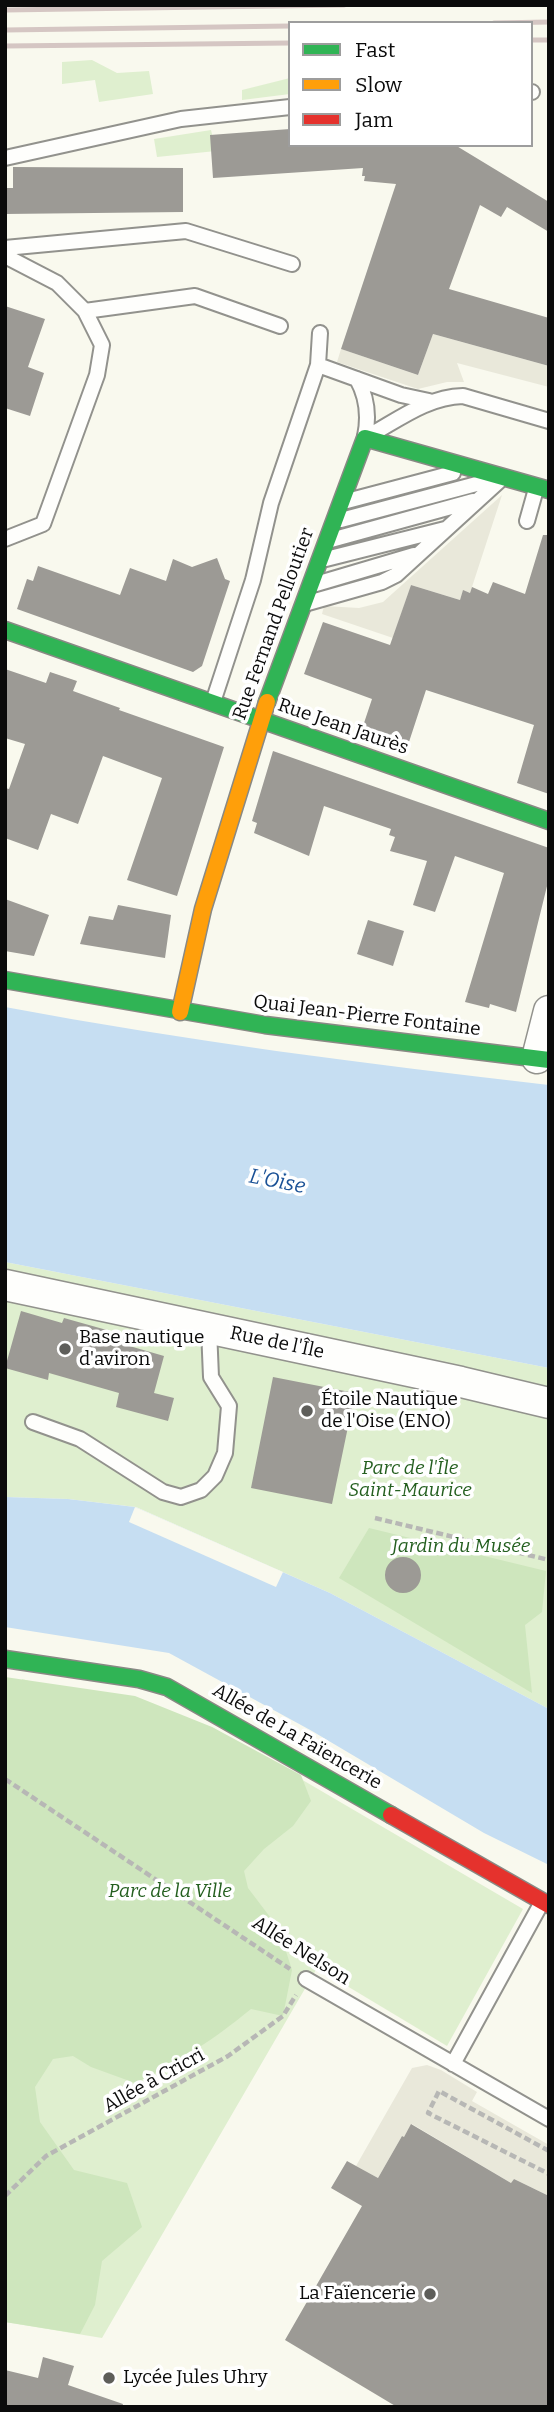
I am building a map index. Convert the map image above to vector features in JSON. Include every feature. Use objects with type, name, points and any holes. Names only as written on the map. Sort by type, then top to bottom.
[{"type":"street","points":[[365,438],[543,488]]},
{"type":"street","name":"Rue Fernand Pelloutier","points":[[180,1012],[203,909],[260,720],[365,438]]},
{"type":"street","name":"Rue Jean Jaurès","points":[[5,630],[549,821]]},
{"type":"street","name":"Quai Jean-Pierre Fontaine","points":[[5,980],[265,1025],[543,1059]]},
{"type":"street","points":[[543,1059],[549,1011]]},
{"type":"street","name":"Rue de l'Île","points":[[5,1285],[549,1403]]},
{"type":"street","name":"Allée de La Faïencerie","points":[[5,1659],[139,1679],[167,1687],[545,1903]]},
{"type":"lane","points":[[5,158],[181,119],[288,107]]},
{"type":"lane","points":[[5,248],[186,232],[292,264]]},
{"type":"lane","points":[[5,256],[57,283],[85,311],[102,345],[97,375],[43,524],[5,539]]},
{"type":"lane","points":[[85,311],[195,296],[280,326]]},
{"type":"lane","points":[[212,703],[253,580],[271,503],[318,365],[320,333]]},
{"type":"lane","points":[[318,365],[429,401]]},
{"type":"lane","points":[[357,379],[363,388],[367,413],[365,438]]},
{"type":"lane","points":[[365,438],[429,401],[463,396],[549,421]]},
{"type":"lane","points":[[341,502],[471,468]]},
{"type":"lane","points":[[303,604],[389,579],[502,477]]},
{"type":"lane","points":[[334,522],[502,477]]},
{"type":"lane","points":[[527,521],[543,488]]},
{"type":"lane","points":[[327,541],[478,499]]},
{"type":"lane","points":[[320,560],[446,529]]},
{"type":"lane","points":[[310,586],[419,554]]},
{"type":"lane","points":[[33,1422],[80,1439],[163,1492],[181,1497],[201,1490],[215,1476],[225,1453],[229,1406],[211,1377],[209,1329]]},
{"type":"lane","points":[[453,2064],[545,1903]]},
{"type":"lane","name":"Allée Nelson","points":[[306,1979],[549,2119]]},
{"type":"path","points":[[375,1518],[549,1560]]},
{"type":"path","name":"Allée Nelson","points":[[5,1779],[306,1979]]},
{"type":"path","name":"Allée à Cricri","points":[[5,2196],[46,2155],[228,2056],[283,2015],[306,1979]]},
{"type":"path","points":[[549,2151],[439,2091],[428,2113],[549,2174]]},
{"type":"green space","points":[[92,60],[117,73],[149,71],[153,94],[99,102],[95,80],[62,84],[62,62]]},
{"type":"green space","points":[[288,78],[288,94],[242,100],[242,90]]},
{"type":"green space","points":[[211,130],[216,151],[157,157],[154,139]]},
{"type":"green space","name":"Parc de l'Île Saint-Maurice","points":[[5,1262],[549,1368],[549,1709],[330,1593],[136,1507],[68,1499],[5,1497]]},
{"type":"green space","points":[[369,1528],[546,1571],[542,1612],[525,1625],[532,1693],[339,1578]]},
{"type":"green space","name":"Parc de la Ville","points":[[5,1677],[135,1696],[212,1727],[301,1775],[311,1801],[293,1826],[264,1849],[244,1871],[248,1888],[270,1917],[284,1945],[292,1970],[283,2016],[251,2009],[195,2050],[135,2083],[91,2067],[73,2056],[53,2059],[35,2087],[40,2122],[74,2170],[127,2183],[142,2227],[102,2261],[95,2305],[80,2334],[5,2322]]},
{"type":"green space","name":"Parc de la Ville","points":[[22,1679],[212,1727],[523,1909],[447,2046],[317,1968],[102,2338],[5,2322]]},
{"type":"shaded area","points":[[433,334],[549,366],[549,387],[457,363],[464,382],[447,382],[418,389],[337,362],[341,349],[418,375]]},
{"type":"shaded area","points":[[502,495],[470,593],[463,591],[460,600],[411,585],[393,638],[322,614],[324,606],[359,608],[383,602]]},
{"type":"shaded area","points":[[427,2065],[441,2070],[477,2092],[472,2101],[549,2145],[549,2196],[514,2179],[511,2183],[412,2124],[378,2178],[356,2166],[412,2068]]},
{"type":"water","name":"L'Oise","points":[[5,1007],[276,1051],[549,1085],[549,1368],[5,1262]]},
{"type":"water","points":[[5,1497],[68,1499],[135,1507],[330,1593],[549,1709],[549,1865],[484,1833],[312,1731],[169,1653],[5,1627]]},
{"type":"pier","points":[[135,1507],[283,1572],[276,1587],[129,1522]]},
{"type":"building","points":[[288,129],[288,147],[458,147],[549,202],[549,232],[507,207],[501,217],[480,205],[449,289],[549,318],[549,366],[433,334],[418,375],[341,349],[396,184],[364,181],[363,168],[213,178],[210,135]]},
{"type":"building","points":[[13,167],[183,168],[183,212],[5,214],[5,188],[13,188]]},
{"type":"building","points":[[5,306],[45,319],[28,367],[44,373],[30,416],[5,408]]},
{"type":"building","points":[[543,535],[549,535],[549,794],[517,783],[534,725],[426,690],[408,745],[362,729],[372,699],[304,674],[323,622],[390,645],[411,585],[460,600],[463,590],[470,593],[472,587],[488,594],[493,582],[525,594]]},
{"type":"building","points":[[217,558],[225,579],[230,581],[202,666],[193,672],[17,609],[27,579],[33,581],[38,566],[120,595],[130,568],[166,581],[173,559],[192,567]]},
{"type":"building","points":[[5,669],[46,683],[50,672],[77,681],[73,691],[224,747],[177,896],[127,880],[162,778],[103,756],[78,824],[51,814],[38,850],[5,838],[5,788],[9,789],[25,744],[5,738]]},
{"type":"building","points":[[273,751],[549,848],[549,878],[516,1012],[490,1004],[489,1008],[465,1002],[504,873],[455,856],[435,912],[413,905],[427,861],[390,851],[395,837],[389,835],[391,829],[324,806],[309,856],[254,833],[257,823],[252,821]]},
{"type":"building","points":[[5,899],[49,915],[34,956],[5,951]]},
{"type":"building","points":[[118,905],[171,915],[165,958],[80,944],[89,916],[113,920]]},
{"type":"building","points":[[368,920],[404,931],[393,966],[357,954]]},
{"type":"building","points":[[21,1311],[62,1323],[64,1318],[128,1336],[126,1345],[164,1356],[154,1393],[174,1398],[168,1421],[116,1407],[119,1393],[49,1373],[48,1380],[5,1368]]},
{"type":"building","points":[[273,1377],[355,1393],[332,1504],[251,1488]]},
{"type":"building","points":[[403,1557],[416,1562],[421,1575],[416,1588],[403,1593],[390,1588],[385,1575],[390,1562]]},
{"type":"building","name":"La Faïencerie","points":[[411,2124],[511,2183],[514,2179],[549,2196],[549,2407],[397,2407],[285,2340],[362,2206],[331,2188],[347,2161],[378,2178]]},
{"type":"building","points":[[43,2357],[74,2366],[68,2385],[123,2404],[122,2407],[5,2407],[5,2370],[38,2378]]},
{"type":"railway","points":[[5,10],[344,5]]},
{"type":"railway","points":[[533,22],[549,22]]},
{"type":"railway","points":[[5,30],[288,26]]},
{"type":"railway","points":[[533,40],[549,40]]},
{"type":"railway","points":[[5,46],[288,43]]},
{"type":"traffic: fast","points":[[267,702],[365,438],[549,490]]},
{"type":"traffic: fast","points":[[5,630],[549,821]]},
{"type":"traffic: fast","points":[[5,980],[265,1025],[549,1060]]},
{"type":"traffic: fast","points":[[5,1659],[139,1679],[167,1687],[391,1815]]},
{"type":"traffic: slow","points":[[180,1012],[203,909],[267,702]]},
{"type":"traffic: jam","points":[[391,1815],[549,1905]]},
{"type":"place","name":"Base nautique d'aviron","points":[[65,1349]]},
{"type":"place","name":"Étoile Nautique de l'Oise (ENO)","points":[[307,1411]]},
{"type":"place","name":"La Faïencerie","points":[[430,2294]]},
{"type":"place","name":"Lycée Jules Uhry","points":[[109,2378]]},
{"type":"park label","name":"Jardin du Musée","points":[[461,1547]]}]
